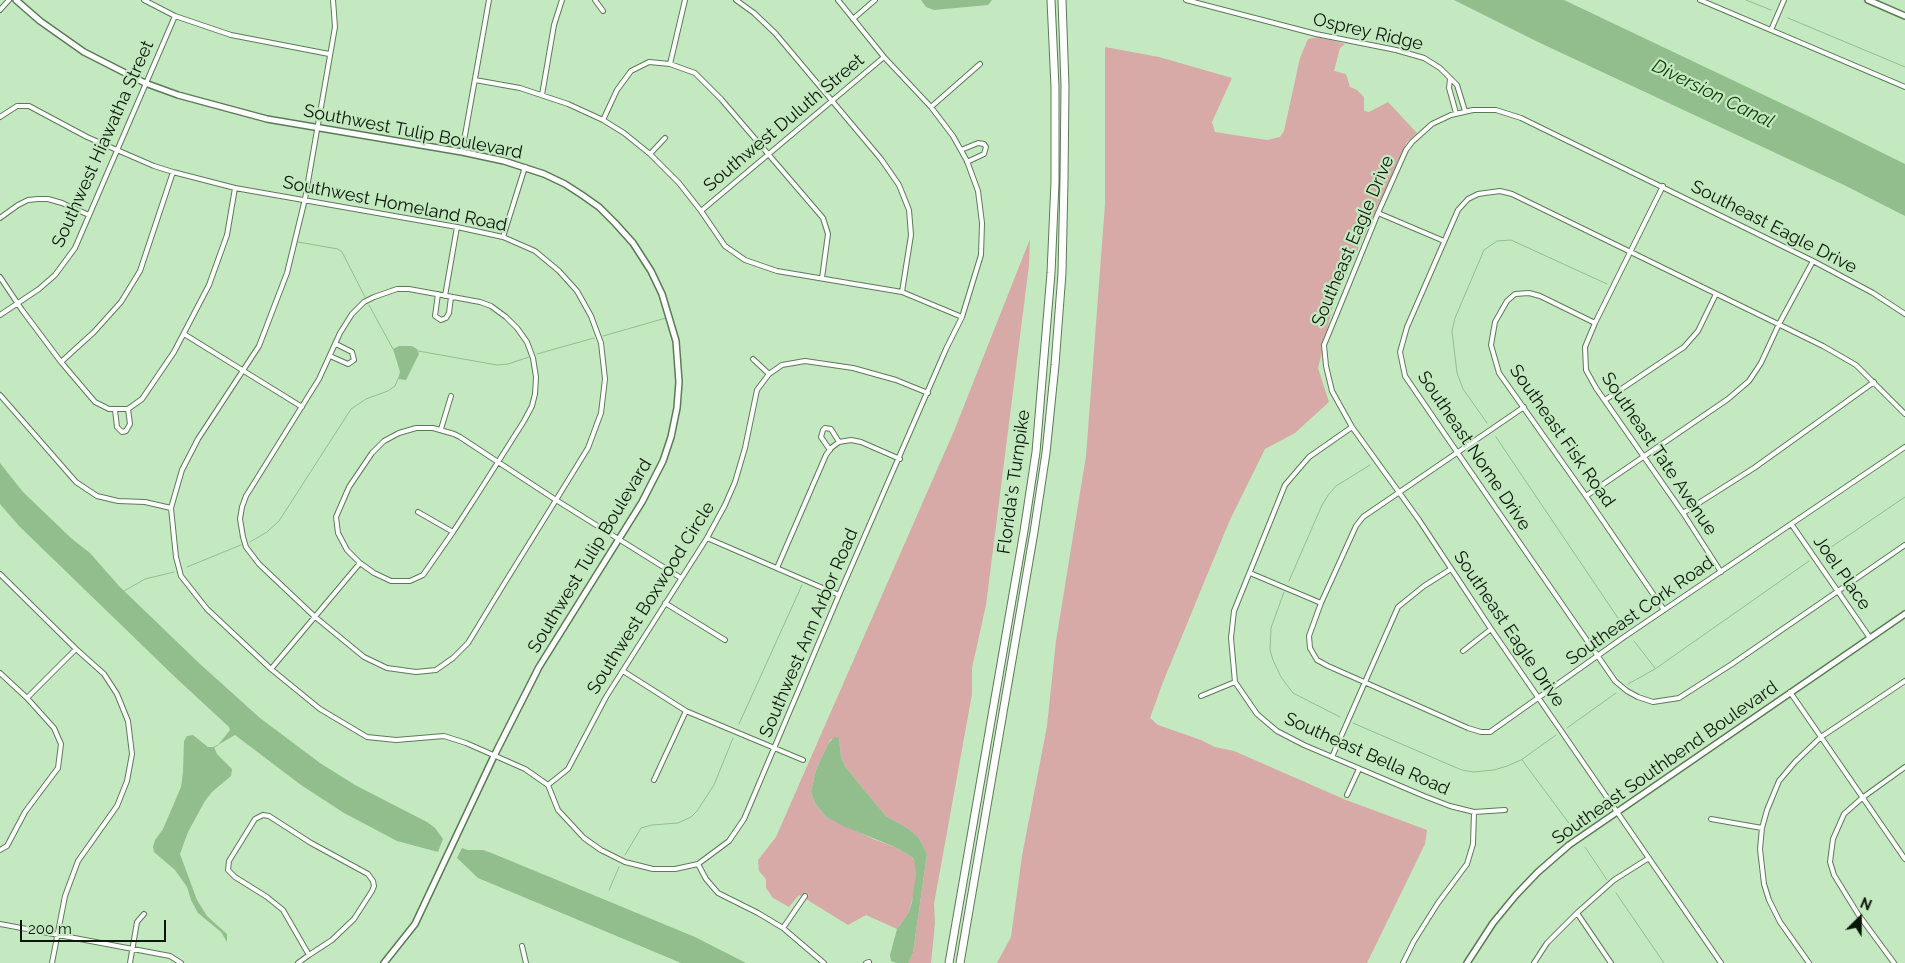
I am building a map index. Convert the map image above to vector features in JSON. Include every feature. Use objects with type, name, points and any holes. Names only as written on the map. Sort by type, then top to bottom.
[{"type":"highway","name":"Florida's Turnpike","points":[[949,963],[1036,452],[1052,273],[1055,182],[1055,87],[1051,0]]},
{"type":"highway","name":"Florida's Turnpike","points":[[960,963],[1046,453],[1062,273],[1065,86],[1062,0]]},
{"type":"street","points":[[0,10],[9,0]]},
{"type":"street","name":"Southwest Tulip Boulevard","points":[[16,0],[40,21],[84,52],[145,83],[215,106],[267,119],[462,152],[525,167],[565,184],[599,207],[633,243],[651,271],[670,318],[676,341],[679,382],[671,437],[655,480],[539,667],[494,756],[415,924],[384,963]]},
{"type":"street","points":[[144,0],[175,16],[231,35],[329,54]]},
{"type":"street","points":[[332,0],[334,27],[305,199],[287,273],[259,346],[198,439],[182,470],[171,508],[175,549],[181,576],[207,608],[271,669],[320,709],[367,737],[396,740],[444,736],[466,743],[525,769],[548,785]]},
{"type":"street","points":[[462,152],[490,0]]},
{"type":"street","points":[[542,95],[554,25],[562,0]]},
{"type":"street","points":[[595,0],[603,10]]},
{"type":"street","points":[[670,64],[685,0]]},
{"type":"street","points":[[736,0],[754,13],[775,33],[881,159],[899,185],[909,210],[910,243],[902,292]]},
{"type":"street","name":"Southwest Ann Arbor Road","points":[[548,785],[558,810],[584,838],[625,862],[653,869],[676,869],[698,864],[723,847],[739,828],[775,748],[839,595],[962,317],[981,255],[982,231],[978,191],[967,162],[953,136],[931,107],[884,57],[838,0]]},
{"type":"street","points":[[853,19],[875,0]]},
{"type":"street","name":"Osprey Ridge","points":[[1186,0],[1316,34],[1412,54],[1434,63],[1457,85],[1465,111]]},
{"type":"street","points":[[1700,0],[1905,87]]},
{"type":"street","points":[[1771,30],[1784,0]]},
{"type":"street","points":[[1868,0],[1905,16]]},
{"type":"street","name":"Southwest Hiawatha Street","points":[[0,315],[39,289],[54,275],[74,248],[175,16]]},
{"type":"street","name":"Southwest Duluth Street","points":[[701,211],[884,57]]},
{"type":"street","points":[[603,120],[618,90],[631,71],[649,62],[670,64],[695,73],[721,99],[823,218],[828,234],[822,278]]},
{"type":"street","points":[[931,107],[980,64]]},
{"type":"street","points":[[1450,79],[1449,88],[1456,113]]},
{"type":"street","points":[[475,80],[520,88],[568,104],[603,120],[624,133],[650,154],[679,183],[725,246],[745,260],[777,271],[902,292],[962,317]]},
{"type":"street","points":[[1452,95],[1460,93]]},
{"type":"street","name":"Southwest Homeland Road","points":[[0,117],[17,106],[29,106],[117,151],[173,172],[235,188],[305,199],[503,237],[535,251],[559,271],[577,291],[591,316],[601,343],[605,379],[601,413],[588,448],[468,643],[453,658],[436,670],[416,672],[386,668],[364,657],[314,616],[259,564],[246,547],[241,527],[242,507],[246,496],[302,407],[352,314],[364,302],[374,296],[397,289],[409,289],[491,306],[517,328],[527,342],[533,358],[536,377],[532,406],[498,462]]},
{"type":"street","name":"Southeast Eagle Drive","points":[[1721,963],[1399,492],[1352,427],[1332,390],[1326,366],[1324,345],[1378,213],[1402,159],[1412,142],[1432,124],[1465,111],[1496,110],[1513,115],[1813,261],[1873,293],[1905,314]]},
{"type":"street","points":[[650,154],[665,138]]},
{"type":"street","points":[[961,150],[978,144],[984,144],[986,147],[984,154],[967,162]]},
{"type":"street","points":[[503,237],[525,167]]},
{"type":"street","points":[[62,362],[94,332],[121,302],[140,271],[173,172]]},
{"type":"street","name":"Southeast Tate Avenue","points":[[1662,186],[1595,323],[1585,347],[1584,357],[1590,380],[1683,513],[1721,572]]},
{"type":"street","points":[[0,277],[17,303],[95,402],[115,410],[128,409],[142,399],[184,334],[209,285],[227,235],[235,188]]},
{"type":"street","name":"Southeast Nome Drive","points":[[1905,414],[1856,365],[1823,346],[1512,194],[1500,190],[1485,192],[1468,199],[1455,216],[1408,327],[1400,352],[1406,376],[1457,452],[1615,681],[1638,697],[1653,702],[1679,698],[1732,664],[1905,545]]},
{"type":"street","points":[[0,218],[28,200],[38,199],[48,199],[62,203],[89,215]]},
{"type":"street","points":[[1378,213],[1444,241]]},
{"type":"street","points":[[445,296],[457,227]]},
{"type":"street","points":[[1586,496],[1728,399],[1749,381],[1761,363],[1779,324],[1813,261]]},
{"type":"street","name":"Southeast Fisk Road","points":[[1595,323],[1540,296],[1529,293],[1515,294],[1507,301],[1495,322],[1491,345],[1499,373],[1664,610]]},
{"type":"street","points":[[438,294],[434,316],[441,320],[446,318],[449,312],[450,297]]},
{"type":"street","points":[[1604,400],[1684,347],[1698,331],[1716,294]]},
{"type":"street","points":[[184,334],[302,407]]},
{"type":"street","points":[[330,356],[348,364],[354,360],[352,352],[336,344]]},
{"type":"street","points":[[753,359],[769,374],[782,365],[805,361],[853,368],[896,380],[928,393]]},
{"type":"street","name":"Southwest Boxwood Circle","points":[[548,785],[568,769],[597,714],[707,538],[725,505],[735,482],[745,448],[757,390],[769,374]]},
{"type":"street","points":[[1683,513],[1754,468],[1874,382]]},
{"type":"street","points":[[0,395],[76,482],[97,496],[118,501],[145,502],[171,508]]},
{"type":"street","points":[[441,429],[451,396]]},
{"type":"street","name":"Southeast Cork Road","points":[[1524,407],[1369,512],[1359,522],[1321,603],[1309,636],[1310,648],[1317,660],[1364,683],[1481,732],[1490,732],[1664,610],[1905,447]]},
{"type":"street","points":[[115,410],[117,427],[122,432],[126,431],[130,424],[128,409]]},
{"type":"street","name":"Southeast Bella Road","points":[[1352,427],[1309,457],[1285,485],[1234,611],[1231,638],[1235,682],[1257,714],[1277,731],[1359,769],[1424,796],[1474,812],[1505,810]]},
{"type":"street","points":[[498,462],[423,575],[410,581],[391,580],[360,563],[348,550],[338,533],[336,517],[349,487],[372,453],[384,441],[399,433],[416,428],[441,429],[454,434],[682,578]]},
{"type":"street","points":[[830,450],[821,437],[825,428],[831,429],[839,442]]},
{"type":"street","points":[[777,568],[830,450],[839,442],[851,440],[861,442],[900,458]]},
{"type":"street","points":[[418,512],[453,532]]},
{"type":"street","name":"Joel Place","points":[[1792,524],[1870,638]]},
{"type":"street","points":[[707,538],[839,595]]},
{"type":"street","points":[[271,669],[360,563]]},
{"type":"street","points":[[1332,757],[1398,607],[1406,599],[1451,569]]},
{"type":"street","points":[[1250,573],[1321,603]]},
{"type":"street","points":[[0,574],[104,674],[117,694],[128,721],[132,754],[127,781],[117,806],[78,861],[65,896],[52,963]]},
{"type":"street","points":[[666,603],[725,640]]},
{"type":"street","name":"Southeast Southbend Boulevard","points":[[1467,963],[1493,923],[1538,872],[1569,845],[1905,614]]},
{"type":"street","points":[[1463,651],[1491,629]]},
{"type":"street","points":[[27,698],[76,649]]},
{"type":"street","points":[[623,671],[686,711],[803,760]]},
{"type":"street","points":[[0,673],[27,698],[54,728],[61,744],[58,768],[26,812],[7,846],[0,850]]},
{"type":"street","points":[[1201,696],[1235,682]]},
{"type":"street","points":[[1809,963],[1780,922],[1769,900],[1761,862],[1762,828],[1779,781],[1795,762],[1821,737],[1905,682]]},
{"type":"street","points":[[1790,692],[1905,858]]},
{"type":"street","points":[[654,780],[686,711]]},
{"type":"street","points":[[1894,963],[1858,914],[1834,875],[1830,862],[1834,839],[1844,814],[1862,798],[1905,767]]},
{"type":"street","points":[[1347,795],[1359,769]]},
{"type":"street","points":[[1403,963],[1414,941],[1438,903],[1466,864],[1473,844],[1474,812]]},
{"type":"street","points":[[298,963],[332,940],[354,919],[372,891],[373,881],[368,874],[311,843],[269,816],[260,815],[255,819],[229,861],[228,870],[234,878],[274,902],[283,910],[309,955]]},
{"type":"street","points":[[1711,819],[1762,828]]},
{"type":"street","points":[[1534,963],[1547,943],[1577,913],[1614,880],[1649,858]]},
{"type":"street","points":[[698,864],[706,879],[718,893],[783,928],[824,963]]},
{"type":"street","points":[[783,928],[805,896]]},
{"type":"street","points":[[1577,913],[1611,963]]},
{"type":"street","points":[[130,963],[137,922],[144,914]]},
{"type":"street","points":[[0,924],[170,956],[181,963]]},
{"type":"street","points":[[522,946],[526,963]]},
{"type":"shaded area","points":[[1318,37],[1345,44],[1340,48],[1334,71],[1346,74],[1350,87],[1357,90],[1364,97],[1364,111],[1369,112],[1388,102],[1417,133],[1407,142],[1334,301],[1327,330],[1321,344],[1322,352],[1318,368],[1329,402],[1295,433],[1265,449],[1229,522],[1150,718],[1158,725],[1215,747],[1234,751],[1346,800],[1427,830],[1425,844],[1367,963],[997,963],[1011,937],[1022,856],[1047,726],[1056,641],[1086,456],[1105,204],[1105,47],[1159,57],[1232,78],[1212,122],[1215,132],[1267,140],[1280,137],[1284,131],[1300,58],[1308,39]]},
{"type":"shaded area","points":[[1030,239],[1029,265],[986,605],[972,668],[972,694],[934,904],[935,923],[931,963],[908,963],[913,953],[927,854],[919,838],[909,829],[886,816],[845,766],[841,757],[839,738],[831,739],[816,770],[811,792],[815,803],[825,816],[873,839],[895,847],[912,857],[916,865],[915,890],[908,914],[897,929],[866,915],[848,925],[806,899],[809,895],[805,892],[801,896],[799,895],[789,907],[773,898],[766,888],[766,879],[759,871],[758,860],[776,837],[954,431]]},
{"type":"water","points":[[921,0],[992,0],[988,5],[934,10],[926,7]]},
{"type":"water","name":"Diversion Canal","points":[[1454,0],[1564,0],[1806,115],[1905,164],[1905,216],[1844,185],[1538,42]]},
{"type":"water","points":[[399,346],[412,346],[417,349],[419,354],[406,380],[398,379],[400,372],[393,349]]},
{"type":"water","points":[[0,463],[23,492],[71,538],[90,553],[119,586],[200,664],[260,718],[320,763],[355,785],[435,828],[443,839],[438,852],[397,841],[344,813],[301,785],[235,735],[218,745],[230,730],[229,727],[19,526],[0,504]]},
{"type":"water","points":[[193,735],[208,747],[214,747],[217,754],[232,769],[231,776],[212,792],[205,801],[188,832],[180,854],[197,900],[207,916],[227,934],[227,942],[221,932],[198,913],[187,887],[175,870],[154,852],[153,847],[181,787],[184,741],[187,736]]},
{"type":"water","points":[[834,737],[839,738],[841,757],[845,766],[886,816],[909,829],[919,838],[927,854],[913,953],[908,963],[891,961],[890,955],[897,929],[908,914],[912,902],[916,873],[914,860],[895,847],[843,826],[825,816],[815,803],[811,792],[816,770],[828,744]]},
{"type":"water","points":[[462,848],[483,850],[494,854],[695,937],[746,963],[681,963],[478,878],[457,858]]},
{"type":"waterway","points":[[1746,0],[1771,10]]},
{"type":"waterway","points":[[1788,18],[1905,67]]},
{"type":"waterway","points":[[1487,423],[1463,389],[1457,373],[1452,331],[1455,318],[1484,250],[1497,241],[1511,240],[1607,284]]},
{"type":"waterway","points":[[298,242],[338,249],[342,252],[365,297]]},
{"type":"waterway","points":[[369,305],[393,349]]},
{"type":"waterway","points":[[603,336],[666,318]]},
{"type":"waterway","points":[[537,354],[594,338]]},
{"type":"waterway","points":[[418,351],[497,365],[508,364],[529,357]]},
{"type":"waterway","points":[[250,542],[267,532],[279,521],[351,409],[366,399],[388,391],[395,386],[398,379]]},
{"type":"waterway","points":[[1496,437],[1626,630]]},
{"type":"waterway","points":[[1289,581],[1322,505],[1329,494],[1336,486],[1370,465]]},
{"type":"waterway","points":[[1821,554],[1905,497]]},
{"type":"waterway","points":[[187,567],[241,545]]},
{"type":"waterway","points":[[1628,684],[1655,669],[1809,561]]},
{"type":"waterway","points":[[124,591],[145,579],[174,572]]},
{"type":"waterway","points":[[739,724],[802,585]]},
{"type":"waterway","points":[[1284,592],[1271,628],[1270,650],[1273,660],[1281,677],[1293,693],[1340,717]]},
{"type":"waterway","points":[[1634,641],[1655,668]]},
{"type":"waterway","points":[[1567,728],[1616,693]]},
{"type":"waterway","points":[[1353,723],[1462,770],[1473,772],[1494,770],[1521,760],[1556,735]]},
{"type":"waterway","points":[[625,855],[641,828],[678,823],[691,817],[697,811],[714,785],[733,738]]},
{"type":"waterway","points":[[214,747],[218,745]]},
{"type":"waterway","points":[[1522,760],[1574,830]]},
{"type":"waterway","points":[[1585,847],[1607,880]]},
{"type":"waterway","points":[[609,890],[619,867]]},
{"type":"waterway","points":[[1616,893],[1664,963]]}]
